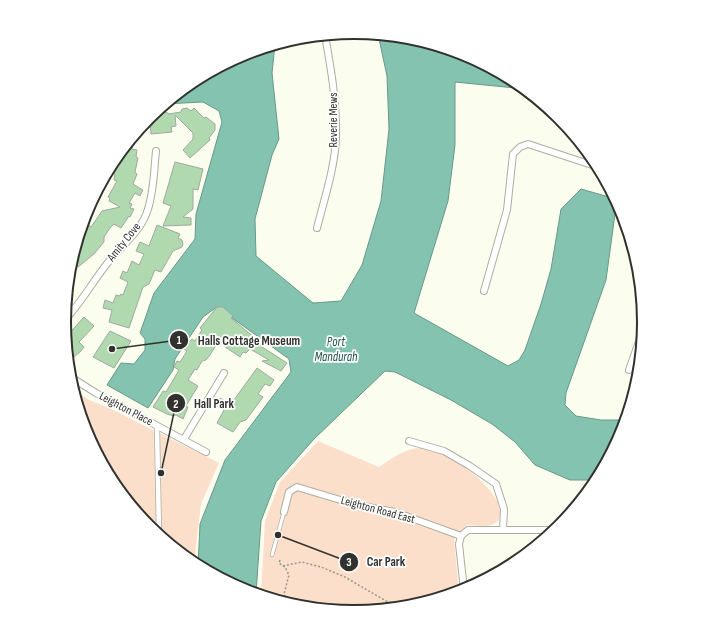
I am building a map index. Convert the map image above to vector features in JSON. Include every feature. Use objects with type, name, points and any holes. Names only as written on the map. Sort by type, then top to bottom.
[{"type":"street","name":"Reverie Mews","points":[[317,228],[328,186],[336,140],[335,92],[326,41]]},
{"type":"street","points":[[484,291],[507,210],[513,154],[520,147],[528,144],[586,160]]},
{"type":"street","name":"Amity Cove","points":[[71,314],[107,264],[134,233],[148,210],[153,184],[156,151]]},
{"type":"street","points":[[629,370],[635,352]]},
{"type":"street","points":[[184,438],[224,373]]},
{"type":"street","name":"Leighton Place","points":[[77,381],[157,426],[184,438],[206,452]]},
{"type":"street","points":[[157,426],[159,527]]},
{"type":"street","points":[[409,441],[444,451],[470,466],[496,484],[504,510],[503,530]]},
{"type":"street","name":"Leighton Road East","points":[[284,512],[289,492],[293,488],[304,488],[357,505],[395,512],[461,536]]},
{"type":"street","points":[[463,583],[459,544],[461,536],[468,530],[546,530]]},
{"type":"lane","name":"Leighton Road East","points":[[272,555],[284,512]]},
{"type":"path","points":[[280,560],[279,562],[289,575],[285,596]]},
{"type":"path","points":[[283,566],[302,562],[321,567],[345,577],[392,603]]},
{"type":"shaded area","points":[[81,394],[89,400],[109,408],[219,463],[201,504],[195,556],[167,535],[141,509],[129,494],[100,447],[86,413]]},
{"type":"shaded area","points":[[318,441],[379,467],[407,451],[426,448],[447,456],[472,473],[483,483],[498,504],[500,516],[496,522],[491,525],[467,525],[454,539],[458,585],[445,590],[409,600],[391,603],[354,605],[317,603],[299,600],[261,589],[265,521],[280,482]]},
{"type":"water","name":"Port Mandurah","points":[[379,40],[409,44],[445,54],[479,68],[512,88],[455,82],[455,145],[448,201],[414,313],[508,366],[519,360],[525,350],[541,304],[551,269],[561,209],[581,189],[608,197],[615,214],[606,280],[566,393],[565,405],[576,416],[601,420],[619,420],[608,447],[588,480],[570,480],[535,465],[515,442],[492,424],[451,400],[395,372],[385,371],[314,439],[276,482],[261,521],[256,587],[229,576],[198,558],[200,524],[225,460],[291,372],[289,359],[217,307],[203,317],[175,359],[173,370],[148,408],[107,385],[121,363],[134,364],[145,350],[145,339],[140,333],[154,293],[195,239],[196,214],[222,122],[219,111],[203,102],[174,103],[197,87],[229,68],[274,51],[272,73],[279,139],[272,155],[255,219],[256,256],[313,303],[341,301],[362,265],[381,201],[389,129],[387,76]]},
{"type":"building","points":[[187,108],[191,111],[194,108],[204,118],[206,117],[215,124],[215,130],[209,138],[210,140],[190,158],[183,150],[193,139],[193,133],[175,115],[176,126],[171,127],[172,132],[151,134],[150,126],[163,113],[166,112],[169,114],[181,112],[182,109]]},
{"type":"building","points":[[133,145],[132,149],[137,150],[136,157],[138,158],[135,172],[137,174],[133,184],[143,190],[140,196],[135,193],[129,203],[132,204],[130,208],[134,209],[130,217],[129,216],[121,228],[114,224],[104,237],[104,242],[94,254],[78,267],[76,266],[88,225],[91,227],[102,211],[120,207],[109,201],[110,198],[108,197],[117,181],[114,180],[115,174],[113,174]]},
{"type":"building","points":[[175,162],[203,169],[198,190],[193,189],[193,209],[183,217],[191,218],[191,225],[163,226],[171,206],[163,203]]},
{"type":"building","points":[[157,225],[180,234],[178,238],[182,240],[182,247],[173,251],[161,272],[155,270],[149,284],[143,287],[129,328],[109,322],[112,310],[103,308],[105,300],[113,303],[116,295],[123,295],[128,282],[120,278],[123,271],[127,273],[132,261],[139,265],[144,254],[136,251],[140,242],[149,246]]},
{"type":"building","points":[[217,307],[223,307],[233,316],[231,318],[255,338],[253,341],[287,363],[281,371],[262,361],[269,360],[250,349],[246,353],[243,352],[240,357],[218,342],[210,355],[206,360],[202,361],[197,370],[195,369],[188,380],[198,386],[186,406],[188,407],[183,419],[176,415],[173,416],[167,414],[153,407],[163,391],[166,392],[179,370],[174,367],[177,361],[180,362],[187,351],[184,349],[192,339],[195,341],[202,330],[200,328]]},
{"type":"building","points":[[84,317],[94,326],[79,342],[84,347],[73,358],[72,341],[71,331]]},
{"type":"building","points":[[110,331],[131,341],[114,368],[93,357]]},
{"type":"building","points":[[257,368],[274,380],[270,386],[265,384],[258,394],[263,397],[246,420],[240,422],[233,432],[217,423],[224,410],[216,405],[220,398],[231,404]]},
{"type":"place","name":"Halls Cottage Museum","points":[[112,349]]},
{"type":"place","name":"Hall Park","points":[[161,473]]},
{"type":"place","name":"Car Park","points":[[278,535]]}]
